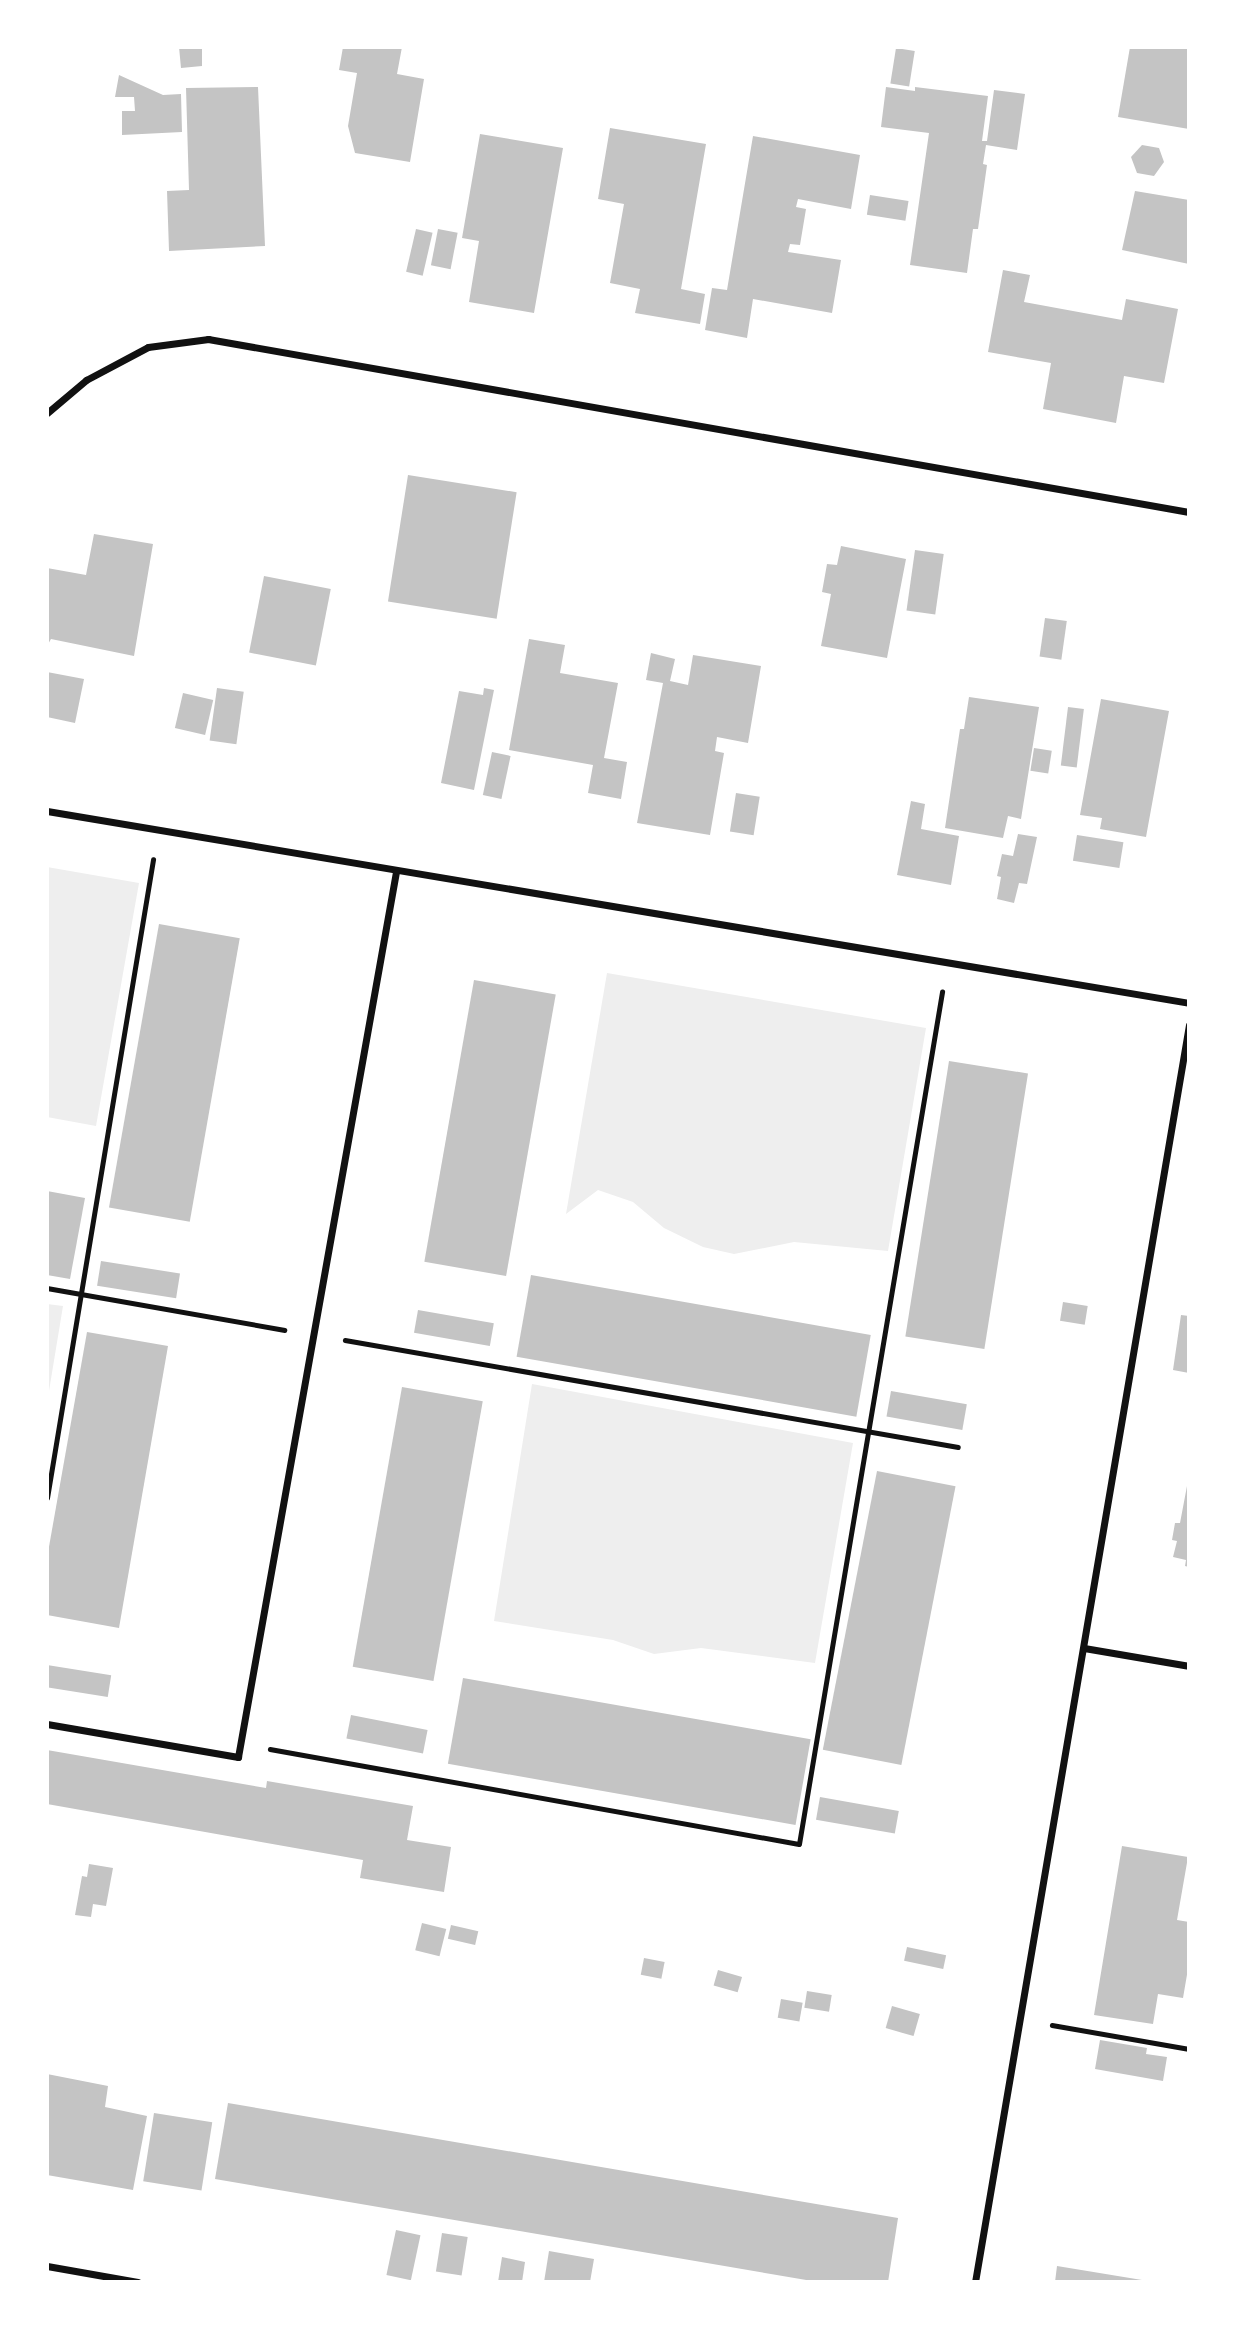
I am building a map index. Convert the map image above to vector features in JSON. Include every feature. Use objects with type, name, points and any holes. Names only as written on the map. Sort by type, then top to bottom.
[{"type":"street","points":[[47,413],[86,380],[148,347],[208,339],[1189,512]]},
{"type":"street","points":[[47,811],[396,872],[1189,1003]]},
{"type":"street","points":[[47,1724],[238,1757],[396,872]]},
{"type":"street","points":[[975,2282],[1189,1025]]},
{"type":"street","points":[[1084,1648],[1189,1666]]},
{"type":"street","points":[[47,2266],[138,2282]]},
{"type":"path","points":[[47,1498],[158,830]]},
{"type":"path","points":[[240,1744],[799,1844],[947,963]]},
{"type":"path","points":[[47,1288],[958,1447]]},
{"type":"path","points":[[1020,2019],[1189,2049]]},
{"type":"shaded area","points":[[47,867],[139,883],[96,1126],[47,1117]]},
{"type":"shaded area","points":[[607,973],[926,1028],[888,1251],[794,1242],[734,1254],[703,1247],[664,1228],[633,1202],[598,1190],[566,1214]]},
{"type":"shaded area","points":[[47,1304],[63,1306],[47,1403]]},
{"type":"shaded area","points":[[532,1384],[853,1443],[815,1663],[701,1648],[654,1654],[613,1640],[494,1621]]},
{"type":"building","points":[[179,47],[202,47],[202,66],[181,68]]},
{"type":"building","points":[[343,47],[402,47],[397,74],[424,79],[410,162],[355,153],[348,126],[357,73],[339,70]]},
{"type":"building","points":[[1130,47],[1189,47],[1189,129],[1118,117]]},
{"type":"building","points":[[896,48],[915,51],[909,87],[890,84]]},
{"type":"building","points":[[119,75],[163,95],[181,94],[182,132],[122,135],[122,111],[135,111],[134,97],[115,97]]},
{"type":"building","points":[[258,87],[265,246],[169,251],[167,191],[189,190],[186,88]]},
{"type":"building","points":[[886,87],[915,91],[915,87],[988,96],[982,141],[987,141],[994,90],[1025,94],[1017,150],[986,145],[983,164],[987,165],[978,229],[973,229],[967,273],[910,265],[929,133],[881,127]]},
{"type":"building","points":[[610,128],[706,144],[681,289],[705,294],[700,324],[635,313],[640,289],[610,283],[624,204],[598,199]]},
{"type":"building","points":[[480,134],[563,148],[534,313],[469,302],[479,241],[462,238]]},
{"type":"building","points":[[753,136],[860,155],[851,209],[798,199],[796,207],[806,209],[800,245],[790,244],[788,252],[841,260],[832,313],[753,299],[747,338],[705,330],[712,288],[727,290]]},
{"type":"building","points":[[1142,145],[1159,148],[1164,162],[1154,176],[1137,173],[1131,157]]},
{"type":"building","points":[[1135,191],[1189,200],[1189,264],[1122,250]]},
{"type":"building","points":[[870,195],[909,201],[905,221],[867,215]]},
{"type":"building","points":[[416,229],[433,233],[423,276],[406,272]]},
{"type":"building","points":[[438,229],[458,233],[451,269],[431,265]]},
{"type":"building","points":[[1003,270],[1030,275],[1024,302],[1122,320],[1126,299],[1178,309],[1164,383],[1124,376],[1116,423],[1043,409],[1051,363],[988,352]]},
{"type":"building","points":[[408,475],[517,492],[497,619],[388,601]]},
{"type":"building","points":[[94,534],[153,544],[134,656],[51,639],[47,646],[47,568],[86,575]]},
{"type":"building","points":[[841,546],[906,559],[887,658],[821,646],[831,594],[822,592],[827,564],[837,565]]},
{"type":"building","points":[[915,550],[944,554],[935,614],[907,610]]},
{"type":"building","points":[[264,576],[331,589],[316,666],[249,653]]},
{"type":"building","points":[[1045,618],[1067,621],[1061,660],[1040,657]]},
{"type":"building","points":[[529,639],[565,645],[560,673],[618,683],[604,758],[627,762],[621,799],[588,793],[593,765],[509,750]]},
{"type":"building","points":[[651,653],[675,659],[670,681],[688,685],[693,655],[761,666],[748,743],[717,737],[715,751],[724,753],[710,835],[637,823],[663,683],[646,680]]},
{"type":"building","points":[[47,672],[84,679],[75,723],[47,717]]},
{"type":"building","points":[[217,688],[244,692],[236,744],[210,740]]},
{"type":"building","points":[[484,688],[494,690],[474,790],[441,783],[459,691],[483,695]]},
{"type":"building","points":[[183,693],[213,700],[205,735],[175,728]]},
{"type":"building","points":[[969,697],[1039,707],[1021,819],[1008,816],[1003,838],[945,828],[960,729],[964,729]]},
{"type":"building","points":[[1101,699],[1169,711],[1146,837],[1100,829],[1102,818],[1080,815]]},
{"type":"building","points":[[1068,707],[1084,709],[1077,768],[1061,766]]},
{"type":"building","points":[[1034,748],[1052,751],[1048,774],[1030,771]]},
{"type":"building","points":[[492,752],[511,756],[501,799],[483,795]]},
{"type":"building","points":[[736,793],[760,797],[754,835],[730,832]]},
{"type":"building","points":[[911,801],[925,804],[921,829],[959,836],[951,885],[897,875]]},
{"type":"building","points":[[1018,834],[1037,837],[1027,884],[1019,883],[1014,903],[997,899],[1001,877],[997,876],[1002,854],[1013,856]]},
{"type":"building","points":[[1077,835],[1123,842],[1119,868],[1073,861]]},
{"type":"building","points":[[159,924],[240,938],[190,1222],[109,1208]]},
{"type":"building","points":[[474,980],[556,994],[506,1276],[424,1262]]},
{"type":"building","points":[[949,1061],[1028,1074],[984,1349],[905,1337]]},
{"type":"building","points":[[47,1191],[85,1198],[70,1279],[47,1275]]},
{"type":"building","points":[[101,1261],[180,1274],[176,1298],[97,1286]]},
{"type":"building","points":[[531,1275],[871,1335],[856,1417],[517,1357]]},
{"type":"building","points":[[1063,1302],[1088,1306],[1085,1325],[1060,1321]]},
{"type":"building","points":[[418,1310],[494,1323],[490,1346],[414,1333]]},
{"type":"building","points":[[1181,1315],[1189,1316],[1189,1373],[1173,1370]]},
{"type":"building","points":[[87,1332],[168,1346],[119,1628],[47,1615],[47,1558]]},
{"type":"building","points":[[402,1387],[483,1401],[433,1681],[353,1667]]},
{"type":"building","points":[[891,1391],[967,1404],[962,1430],[886,1417]]},
{"type":"building","points":[[877,1471],[956,1486],[901,1765],[823,1750]]},
{"type":"building","points":[[1187,1486],[1189,1567],[1185,1566],[1186,1560],[1173,1557],[1177,1541],[1172,1540],[1175,1523],[1180,1523]]},
{"type":"building","points":[[47,1665],[111,1675],[108,1697],[47,1687]]},
{"type":"building","points":[[463,1678],[811,1739],[796,1825],[448,1764]]},
{"type":"building","points":[[351,1715],[428,1730],[423,1753],[346,1739]]},
{"type":"building","points":[[47,1750],[266,1788],[267,1781],[413,1806],[407,1840],[451,1847],[444,1892],[360,1878],[363,1860],[47,1804]]},
{"type":"building","points":[[820,1797],[899,1811],[895,1834],[816,1820]]},
{"type":"building","points":[[1122,1846],[1188,1857],[1177,1920],[1189,1922],[1189,1963],[1183,1998],[1158,1994],[1153,2024],[1094,2015]]},
{"type":"building","points":[[89,1864],[113,1868],[106,1906],[93,1904],[91,1917],[75,1915],[82,1876],[87,1877]]},
{"type":"building","points":[[422,1923],[446,1929],[439,1956],[415,1950]]},
{"type":"building","points":[[451,1925],[478,1931],[475,1945],[448,1939]]},
{"type":"building","points":[[907,1947],[946,1955],[943,1969],[904,1961]]},
{"type":"building","points":[[644,1958],[665,1962],[661,1979],[641,1975]]},
{"type":"building","points":[[718,1970],[742,1977],[738,1992],[714,1985]]},
{"type":"building","points":[[807,1991],[832,1995],[829,2012],[804,2008]]},
{"type":"building","points":[[781,1999],[803,2003],[799,2022],[778,2018]]},
{"type":"building","points":[[892,2006],[920,2014],[914,2036],[886,2028]]},
{"type":"building","points":[[1100,2040],[1147,2048],[1146,2054],[1167,2057],[1163,2081],[1095,2069]]},
{"type":"building","points":[[47,2074],[108,2086],[105,2107],[147,2116],[133,2190],[47,2175]]},
{"type":"building","points":[[228,2103],[898,2218],[888,2282],[818,2282],[215,2179]]},
{"type":"building","points":[[154,2113],[212,2122],[201,2190],[143,2181]]},
{"type":"building","points":[[396,2230],[420,2235],[411,2280],[386,2275]]},
{"type":"building","points":[[442,2233],[468,2237],[462,2276],[436,2272]]},
{"type":"building","points":[[549,2251],[594,2259],[590,2282],[544,2282]]},
{"type":"building","points":[[502,2257],[525,2262],[522,2282],[498,2282]]},
{"type":"building","points":[[1057,2266],[1142,2280],[1142,2282],[1055,2282]]}]
